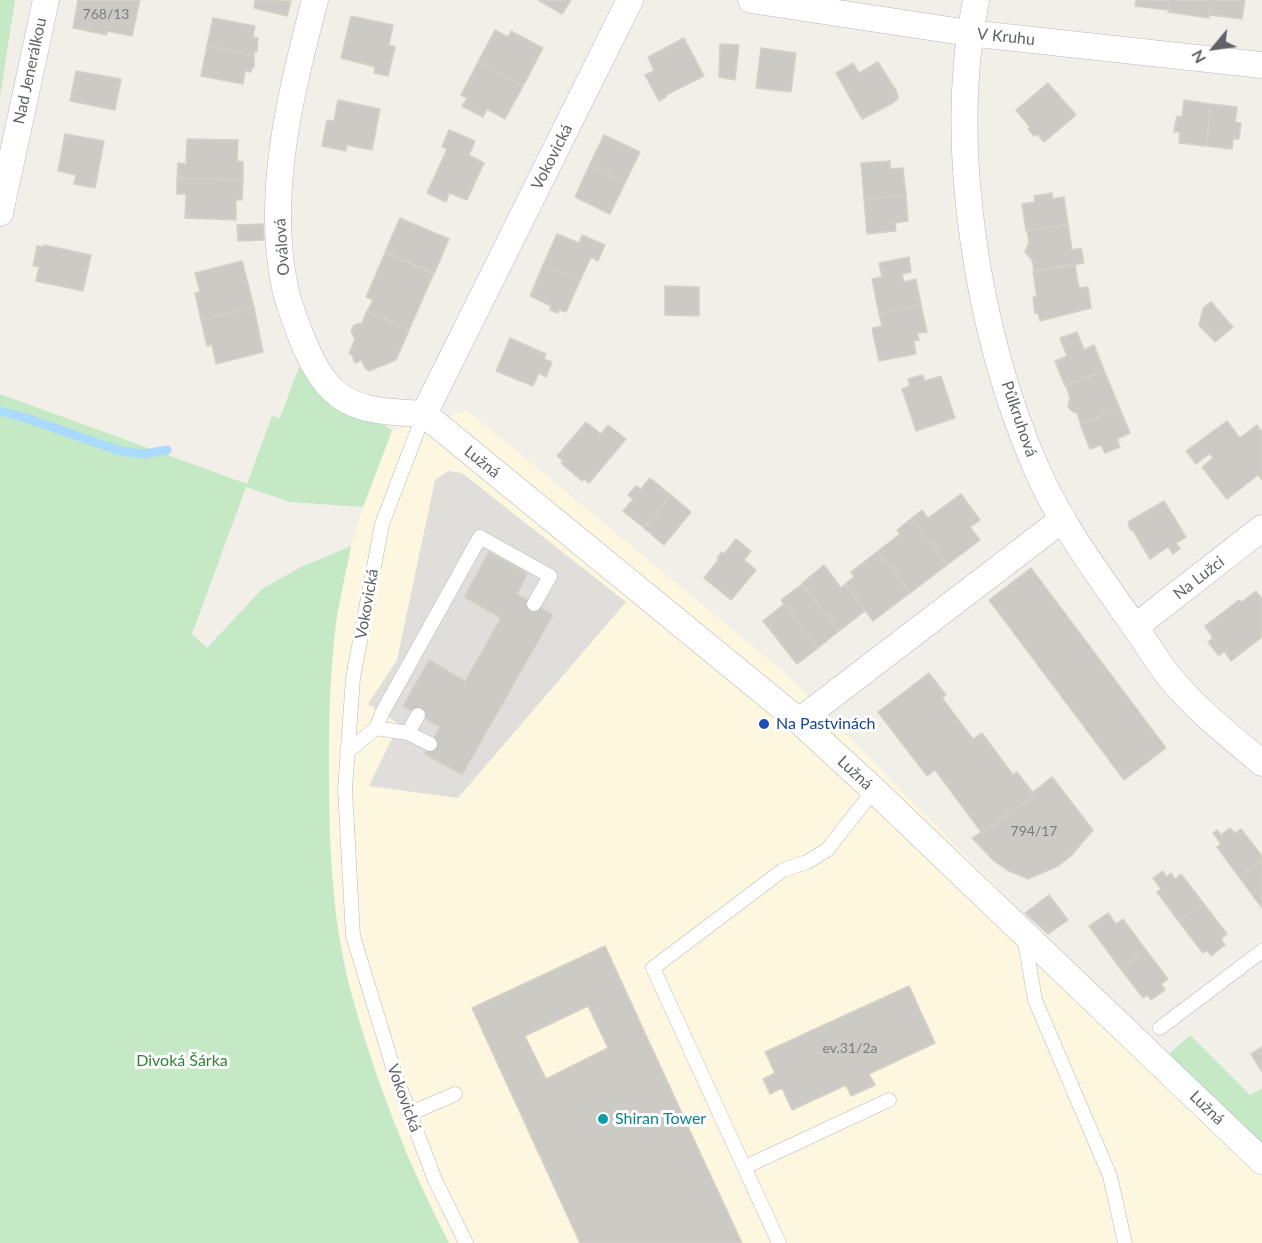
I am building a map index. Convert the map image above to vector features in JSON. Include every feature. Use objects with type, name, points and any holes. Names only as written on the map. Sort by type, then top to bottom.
[{"type":"street","name":"Nad Jenerálkou","points":[[0,213],[46,0]]},
{"type":"street","name":"Oválová","points":[[315,0],[293,87],[284,142],[279,226],[285,289],[303,341],[313,362],[327,384],[339,396],[368,408],[424,414]]},
{"type":"street","name":"Vokovická","points":[[424,414],[630,0]]},
{"type":"street","name":"V Kruhu","points":[[751,0],[969,33],[1262,65]]},
{"type":"street","name":"Půlkruhová","points":[[976,0],[969,33],[964,94],[972,238],[983,298],[1018,424],[1038,472],[1063,519],[1100,578],[1172,680],[1223,730],[1262,763]]},
{"type":"street","name":"Lužná","points":[[424,414],[799,721],[1262,1161]]},
{"type":"street","points":[[799,721],[1063,519]]},
{"type":"street","name":"Na Lužci","points":[[1135,627],[1262,528]]},
{"type":"lane","name":"Vokovická","points":[[424,414],[382,524],[353,678],[345,789],[353,936],[409,1114],[435,1180],[466,1243]]},
{"type":"lane","points":[[348,752],[376,728],[382,713],[480,537],[550,576],[534,604]]},
{"type":"lane","points":[[408,733],[418,715]]},
{"type":"lane","points":[[376,728],[408,733],[430,744]]},
{"type":"lane","points":[[779,1243],[653,968],[783,870],[807,862],[827,850],[874,790]]},
{"type":"lane","points":[[1024,933],[1035,1000],[1110,1176],[1125,1243]]},
{"type":"lane","points":[[1160,1028],[1262,951]]},
{"type":"lane","points":[[409,1114],[455,1094]]},
{"type":"lane","points":[[745,1167],[889,1100]]},
{"type":"shaded area","points":[[468,411],[785,673],[1022,913],[1169,1054],[1262,1148],[1262,1243],[449,1243],[410,1162],[376,1072],[350,988],[336,914],[329,833],[329,708],[336,623],[351,546],[392,431]]},
{"type":"shaded area","points":[[448,471],[462,473],[626,602],[458,798],[369,786],[399,724],[368,704],[397,660],[435,480]]},
{"type":"green space","points":[[0,0],[15,0],[0,97]]},
{"type":"green space","name":"Divoká Šárka","points":[[299,367],[325,398],[386,426],[392,431],[363,507],[290,502],[246,487],[192,634],[207,648],[262,589],[301,567],[351,546],[336,622],[332,657],[329,791],[335,905],[350,989],[370,1055],[419,1182],[449,1243],[0,1243],[0,394],[247,484],[272,416],[280,418]]},
{"type":"green space","points":[[1190,1035],[1250,1095],[1262,1088],[1262,1148],[1169,1054]]},
{"type":"building","points":[[78,0],[140,0],[132,36],[107,31],[107,35],[73,28]]},
{"type":"building","points":[[255,0],[291,1],[287,16],[254,8]]},
{"type":"building","points":[[538,0],[571,0],[562,14]]},
{"type":"building","points":[[1136,0],[1169,0],[1168,10],[1135,6]]},
{"type":"building","points":[[1169,0],[1211,0],[1209,18],[1168,12]]},
{"type":"building","points":[[1211,0],[1245,0],[1242,19],[1210,15]]},
{"type":"building","points":[[351,16],[393,25],[389,45],[395,47],[388,76],[374,73],[375,67],[341,58]]},
{"type":"building","points":[[213,18],[255,26],[253,37],[258,38],[257,52],[255,51],[254,55],[207,46]]},
{"type":"building","points":[[495,30],[508,37],[511,31],[543,48],[523,86],[478,62]]},
{"type":"building","points":[[684,38],[704,76],[666,95],[659,101],[645,75],[654,71],[648,57]]},
{"type":"building","points":[[720,44],[739,45],[735,80],[719,77]]},
{"type":"building","points":[[207,46],[254,55],[254,68],[252,67],[251,72],[245,71],[243,84],[201,76]]},
{"type":"building","points":[[761,48],[796,53],[791,92],[756,88]]},
{"type":"building","points":[[478,62],[523,86],[505,119],[487,109],[483,117],[462,106],[467,98],[461,95]]},
{"type":"building","points":[[878,62],[897,92],[898,98],[862,119],[836,73],[853,63],[859,73]]},
{"type":"building","points":[[76,71],[121,79],[115,110],[70,101]]},
{"type":"building","points":[[1048,83],[1076,115],[1044,142],[1037,134],[1034,136],[1028,129],[1030,127],[1016,110]]},
{"type":"building","points":[[338,100],[380,109],[372,150],[347,145],[346,151],[322,146],[327,120],[334,121]]},
{"type":"building","points":[[1184,100],[1211,104],[1206,146],[1179,143],[1180,132],[1174,132],[1177,116],[1182,117]]},
{"type":"building","points":[[1211,104],[1237,107],[1235,122],[1241,123],[1239,139],[1233,139],[1232,149],[1206,146]]},
{"type":"building","points":[[449,130],[475,141],[469,155],[484,163],[467,200],[449,193],[446,202],[427,193],[447,149],[442,147]]},
{"type":"building","points":[[65,134],[104,141],[95,188],[74,184],[76,175],[58,171]]},
{"type":"building","points":[[604,135],[640,152],[625,183],[589,166]]},
{"type":"building","points":[[187,139],[238,140],[237,161],[243,162],[243,180],[177,178],[178,163],[186,164]]},
{"type":"building","points":[[890,161],[890,169],[903,168],[906,195],[864,199],[861,163]]},
{"type":"building","points":[[589,166],[625,183],[610,214],[575,197]]},
{"type":"building","points":[[177,178],[243,180],[242,200],[236,200],[236,220],[185,218],[186,194],[177,194]]},
{"type":"building","points":[[1052,193],[1053,199],[1064,197],[1068,224],[1026,231],[1022,204],[1035,202],[1034,196]]},
{"type":"building","points":[[906,195],[908,221],[895,223],[896,231],[867,234],[864,199]]},
{"type":"building","points":[[400,218],[449,239],[434,274],[385,252]]},
{"type":"building","points":[[263,224],[264,240],[238,241],[237,225]]},
{"type":"building","points":[[1068,224],[1072,250],[1081,248],[1084,263],[1034,271],[1032,260],[1025,252],[1029,242],[1027,231]]},
{"type":"building","points":[[557,234],[579,243],[582,235],[605,245],[598,261],[591,257],[580,281],[543,265]]},
{"type":"building","points":[[44,245],[91,255],[83,291],[36,281],[39,267],[33,266],[37,246],[43,247]]},
{"type":"building","points":[[385,253],[434,273],[409,330],[367,311],[373,300],[366,297]]},
{"type":"building","points":[[909,257],[911,272],[902,274],[904,282],[916,279],[921,305],[879,314],[872,279],[882,277],[879,263]]},
{"type":"building","points":[[242,261],[254,307],[201,320],[195,293],[200,292],[195,273]]},
{"type":"building","points":[[543,265],[580,281],[566,312],[559,310],[558,313],[550,310],[551,306],[530,296]]},
{"type":"building","points":[[1075,265],[1079,288],[1088,287],[1091,308],[1040,321],[1038,313],[1035,313],[1033,297],[1037,297],[1033,272]]},
{"type":"building","points":[[665,286],[699,287],[699,316],[665,315]]},
{"type":"building","points":[[1211,302],[1233,327],[1215,342],[1199,325],[1203,308]]},
{"type":"building","points":[[921,305],[927,332],[917,333],[919,340],[914,341],[916,354],[879,361],[872,328],[882,326],[879,314]]},
{"type":"building","points":[[254,307],[263,352],[216,364],[212,345],[207,346],[201,320]]},
{"type":"building","points":[[367,311],[409,330],[396,360],[369,371],[362,360],[355,363],[349,353],[355,339],[351,331],[354,325],[362,323]]},
{"type":"building","points":[[1077,332],[1084,350],[1094,345],[1104,370],[1065,386],[1055,361],[1067,356],[1060,338]]},
{"type":"building","points":[[510,338],[546,354],[544,359],[552,362],[546,377],[539,373],[533,386],[496,371]]},
{"type":"building","points":[[1104,370],[1120,409],[1081,424],[1077,413],[1068,407],[1070,397],[1066,386]]},
{"type":"building","points":[[922,375],[925,381],[941,376],[955,418],[916,431],[902,389],[910,386],[908,379]]},
{"type":"building","points":[[1120,409],[1130,433],[1117,439],[1120,447],[1105,453],[1101,445],[1090,449],[1080,424]]},
{"type":"building","points":[[1227,421],[1240,438],[1257,425],[1262,432],[1262,480],[1258,475],[1227,499],[1202,467],[1213,458],[1210,453],[1196,464],[1186,451]]},
{"type":"building","points":[[586,422],[601,434],[608,425],[626,439],[589,483],[584,479],[582,481],[561,463],[563,461],[557,456]]},
{"type":"building","points":[[650,478],[671,495],[644,528],[623,511],[633,499],[628,495],[636,486],[641,489]]},
{"type":"building","points":[[961,494],[980,520],[970,527],[980,540],[947,565],[912,518],[922,510],[928,518]]},
{"type":"building","points":[[671,495],[691,512],[664,545],[644,528]]},
{"type":"building","points":[[1164,501],[1186,537],[1176,543],[1180,549],[1173,554],[1168,547],[1150,559],[1130,529],[1128,522]]},
{"type":"building","points":[[912,518],[947,565],[910,593],[878,551],[900,534],[897,530]]},
{"type":"building","points":[[736,539],[751,551],[744,560],[756,570],[731,600],[704,578],[719,559],[717,558],[722,552],[724,554]]},
{"type":"building","points":[[878,551],[910,593],[873,621],[845,584],[854,577],[851,572]]},
{"type":"building","points":[[489,552],[526,572],[527,575],[517,594],[553,615],[462,775],[425,754],[440,727],[403,706],[429,660],[465,681],[501,618],[464,597]]},
{"type":"building","points":[[824,565],[841,588],[845,584],[865,611],[839,631],[802,583]]},
{"type":"building","points":[[1031,568],[1166,748],[1124,780],[989,600]]},
{"type":"building","points":[[802,584],[839,631],[818,648],[781,600]]},
{"type":"building","points":[[1256,591],[1262,599],[1262,637],[1231,661],[1224,651],[1219,656],[1208,642],[1213,638],[1205,626],[1239,600],[1242,602]]},
{"type":"building","points":[[784,604],[818,648],[797,664],[763,621]]},
{"type":"building","points":[[929,673],[946,695],[942,698],[973,739],[982,733],[1013,775],[1017,772],[1034,794],[982,833],[935,770],[927,776],[878,712]]},
{"type":"building","points":[[1052,777],[1093,830],[1071,856],[1058,866],[1028,879],[1007,870],[994,861],[972,838],[1034,794],[1033,792]]},
{"type":"building","points":[[1230,828],[1235,833],[1241,829],[1262,856],[1262,860],[1239,877],[1217,847],[1221,844],[1213,833],[1217,830],[1221,835]]},
{"type":"building","points":[[1262,860],[1262,908],[1239,877]]},
{"type":"building","points":[[1163,871],[1166,877],[1171,873],[1175,879],[1181,874],[1204,904],[1179,922],[1157,892],[1161,889],[1153,878]]},
{"type":"building","points":[[1049,895],[1068,920],[1048,934],[1025,913]]},
{"type":"building","points":[[1204,904],[1227,934],[1221,939],[1225,945],[1211,956],[1207,950],[1203,953],[1179,922]]},
{"type":"building","points":[[1108,913],[1116,924],[1123,919],[1145,949],[1120,968],[1089,926]]},
{"type":"building","name":"Shiran Tower","points":[[605,946],[742,1243],[580,1243],[472,1008]],"holes":[[[588,1006],[608,1048],[546,1079],[525,1036]]]},
{"type":"building","points":[[1145,949],[1168,979],[1161,984],[1165,990],[1151,1000],[1147,995],[1143,998],[1120,968]]},
{"type":"building","points":[[909,986],[935,1043],[869,1074],[875,1085],[851,1096],[846,1085],[792,1110],[782,1088],[770,1094],[763,1079],[775,1073],[765,1052]]},
{"type":"building","points":[[1262,1047],[1262,1072],[1251,1054]]},
{"type":"waterway","points":[[0,411],[120,451],[145,454],[167,450]]},
{"type":"place","name":"Na Pastvinách","points":[[764,724]]},
{"type":"place","name":"Shiran Tower","points":[[603,1119]]}]
